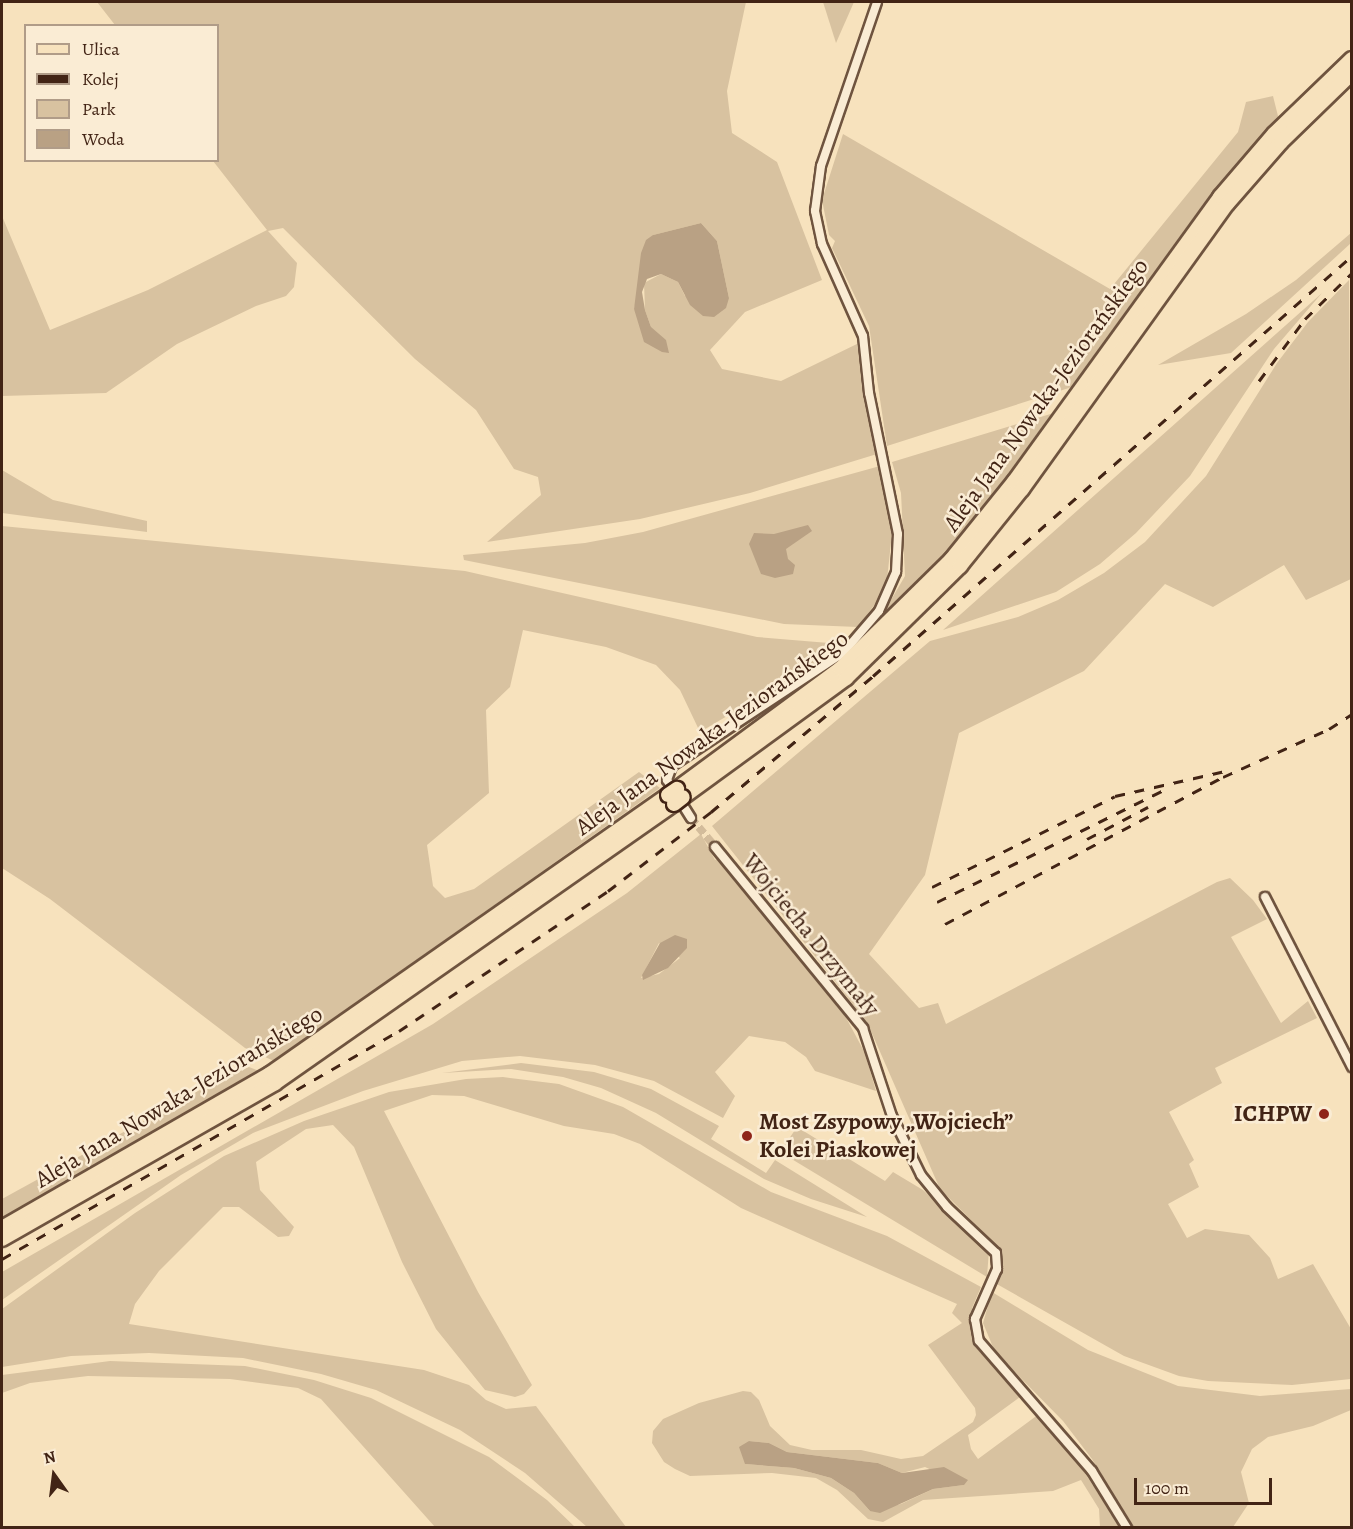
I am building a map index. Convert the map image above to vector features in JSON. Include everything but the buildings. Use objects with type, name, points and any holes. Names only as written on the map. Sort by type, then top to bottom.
[{"type":"main road","name":"Aleja Jana Nowaka-Jeziorańskiego","points":[[2,1239],[275,1083],[675,796],[840,669],[951,560],[1014,482],[1220,197],[1274,134],[1352,58]]},
{"type":"main road","name":"Aleja Jana Nowaka-Jeziorańskiego","points":[[2,1228],[270,1074],[846,678],[960,566],[1022,489],[1227,204],[1281,142],[1352,72]]},
{"type":"street","points":[[691,818],[667,780],[672,766],[838,657],[879,611],[896,573],[897,525],[869,393],[863,336],[822,244],[815,211],[821,166],[877,2]]},
{"type":"street","name":"Wojciecha Drzymały","points":[[714,847],[863,1028],[892,1116],[921,1175],[947,1207],[996,1253],[997,1269],[975,1319],[979,1341],[1092,1471],[1127,1527]]},
{"type":"street","points":[[1265,897],[1352,1067]]},
{"type":"green space","points":[[97,2],[746,2],[727,91],[732,133],[777,162],[822,280],[745,312],[710,350],[722,369],[781,381],[861,342],[877,454],[750,493],[640,519],[487,542],[541,495],[538,477],[514,469],[476,410],[415,359],[283,228],[268,231],[297,263],[294,287],[286,296],[256,306],[177,344],[106,393],[2,396],[2,216],[50,330],[148,290],[267,230],[214,162],[219,162],[219,24],[114,24]],"holes":[[[701,223],[717,241],[729,298],[685,296],[678,282],[661,274],[644,283],[645,310],[651,327],[634,309],[653,235]]]},
{"type":"green space","points":[[823,2],[854,2],[836,43]]},
{"type":"green space","points":[[1273,96],[1279,120],[1249,152],[1131,304],[1072,387],[887,446],[869,326],[832,248],[835,241],[829,235],[822,200],[843,134],[1110,289],[1238,132],[1246,102]]},
{"type":"green space","points":[[1351,233],[1351,243],[1231,353],[1158,365],[1246,314],[1296,280]]},
{"type":"green space","points":[[1349,280],[1351,579],[1306,600],[1284,565],[1213,607],[1165,584],[1084,671],[959,733],[925,875],[869,954],[919,1008],[938,1003],[946,1024],[1217,882],[1230,878],[1253,900],[1267,919],[1231,937],[1281,1023],[1308,1001],[1317,1018],[1215,1068],[1222,1083],[1169,1112],[1194,1160],[1189,1164],[1199,1187],[1168,1204],[1187,1238],[1205,1229],[1249,1235],[1270,1258],[1278,1279],[1313,1264],[1351,1329],[1351,1379],[1292,1385],[1208,1381],[1179,1376],[1124,1356],[995,1283],[1003,1260],[1000,1249],[940,1189],[867,1022],[712,826],[930,641],[1018,617],[1058,600],[1104,573],[1145,542],[1206,476],[1277,363],[1308,322]]},
{"type":"green space","points":[[1322,293],[1274,349],[1190,476],[1136,533],[1100,564],[1056,592],[943,630]]},
{"type":"green space","points":[[1057,412],[956,543],[873,631],[905,576],[901,493],[892,462]]},
{"type":"green space","points":[[880,466],[892,533],[886,589],[858,627],[784,624],[464,560],[463,555],[585,543],[643,532]]},
{"type":"green space","points":[[2,470],[53,500],[147,521],[147,532],[2,513]]},
{"type":"green space","points":[[2,526],[465,571],[757,637],[841,644],[829,656],[700,732],[680,690],[656,665],[606,647],[523,630],[510,687],[486,710],[489,793],[427,845],[433,886],[445,898],[474,889],[639,772],[660,788],[274,1061],[245,1048],[50,899],[2,868]]},
{"type":"green space","points":[[701,834],[715,860],[719,858],[843,1012],[865,1053],[876,1091],[815,1071],[806,1057],[785,1042],[749,1036],[715,1072],[735,1096],[723,1118],[654,1081],[595,1065],[520,1056],[462,1061],[363,1091],[253,1133],[181,1175],[2,1300],[2,1272],[433,1024],[627,893]],"holes":[[[659,943],[680,958],[659,974],[641,978]]]},
{"type":"green space","points":[[521,1063],[594,1072],[651,1089],[719,1126],[711,1139],[766,1173],[775,1160],[867,1217],[811,1199],[764,1179],[656,1113],[601,1088],[563,1077],[511,1069],[442,1073]]},
{"type":"green space","points":[[249,1067],[259,1071],[2,1218],[2,1199],[218,1080]]},
{"type":"green space","points":[[503,1077],[559,1084],[623,1107],[771,1192],[887,1236],[981,1287],[972,1308],[972,1331],[978,1350],[1020,1397],[968,1435],[971,1449],[978,1459],[1039,1414],[1077,1461],[1120,1527],[1100,1527],[1099,1509],[1081,1480],[1053,1491],[923,1500],[883,1522],[868,1519],[837,1490],[816,1478],[772,1473],[690,1476],[664,1462],[652,1443],[653,1431],[663,1419],[699,1403],[743,1391],[751,1392],[759,1400],[770,1426],[790,1445],[812,1450],[861,1450],[901,1459],[923,1456],[973,1422],[976,1415],[975,1408],[928,1345],[962,1323],[952,1313],[957,1304],[741,1208],[640,1144],[614,1134],[564,1126],[464,1096],[432,1095],[384,1111],[478,1292],[532,1385],[524,1394],[515,1397],[485,1390],[436,1329],[402,1262],[354,1147],[333,1125],[306,1129],[256,1162],[260,1190],[294,1227],[289,1236],[278,1237],[239,1207],[223,1207],[159,1271],[135,1304],[129,1324],[424,1370],[469,1385],[486,1400],[506,1409],[536,1406],[626,1527],[587,1527],[525,1473],[460,1430],[376,1390],[321,1374],[243,1358],[149,1353],[71,1356],[2,1367],[2,1309],[135,1213],[224,1156],[304,1121],[389,1092],[466,1079]],"holes":[[[749,1441],[769,1443],[787,1452],[878,1463],[902,1473],[925,1467],[964,1485],[933,1489],[901,1504],[870,1511],[854,1493],[831,1478],[794,1468],[745,1464]]]},
{"type":"green space","points":[[797,1127],[885,1181],[893,1172],[923,1190],[989,1250],[987,1277],[780,1152]]},
{"type":"green space","points":[[992,1292],[1088,1350],[1178,1386],[1260,1396],[1351,1389],[1351,1410],[1313,1426],[1268,1437],[1252,1449],[1241,1472],[1249,1503],[1233,1527],[1133,1527],[1092,1459],[1063,1421],[995,1352],[983,1323]]},
{"type":"green space","points":[[110,1361],[245,1366],[314,1380],[371,1398],[489,1457],[547,1500],[575,1527],[435,1527],[321,1399],[298,1388],[230,1379],[88,1376],[30,1383],[2,1393],[2,1375]]},
{"type":"water","points":[[701,223],[717,241],[729,298],[726,308],[714,317],[703,316],[690,305],[678,282],[661,274],[647,279],[642,292],[645,310],[651,327],[666,340],[669,353],[662,352],[644,342],[634,309],[641,253],[646,240],[653,235]]},
{"type":"water","points":[[808,525],[812,531],[786,549],[788,559],[795,565],[793,574],[775,578],[761,574],[749,544],[754,533],[774,534]]},
{"type":"water","points":[[675,935],[687,939],[687,948],[668,968],[643,980],[642,975],[660,943]]},
{"type":"water","points":[[749,1441],[769,1443],[787,1452],[878,1463],[902,1473],[944,1467],[968,1480],[964,1485],[933,1489],[880,1513],[870,1511],[854,1493],[831,1478],[794,1468],[745,1464],[739,1447]]},
{"type":"tunnel","points":[[691,818],[715,847]]},
{"type":"railway","points":[[2,1259],[399,1031],[608,891],[711,812],[873,676],[1352,256]]},
{"type":"railway","points":[[1259,381],[1305,319],[1352,273]]},
{"type":"railway","points":[[945,924],[1223,777],[1329,729],[1352,714]]},
{"type":"railway","points":[[932,887],[1115,796],[1225,771]]},
{"type":"railway","points":[[937,902],[1162,791]]},
{"type":"railway","points":[[1087,839],[1148,807]]},
{"type":"place","name":"ICHPW","points":[[1324,1114]]},
{"type":"place","name":"Most Zsypowy „Wojciech” Kolei Piaskowej","points":[[747,1136]]}]
